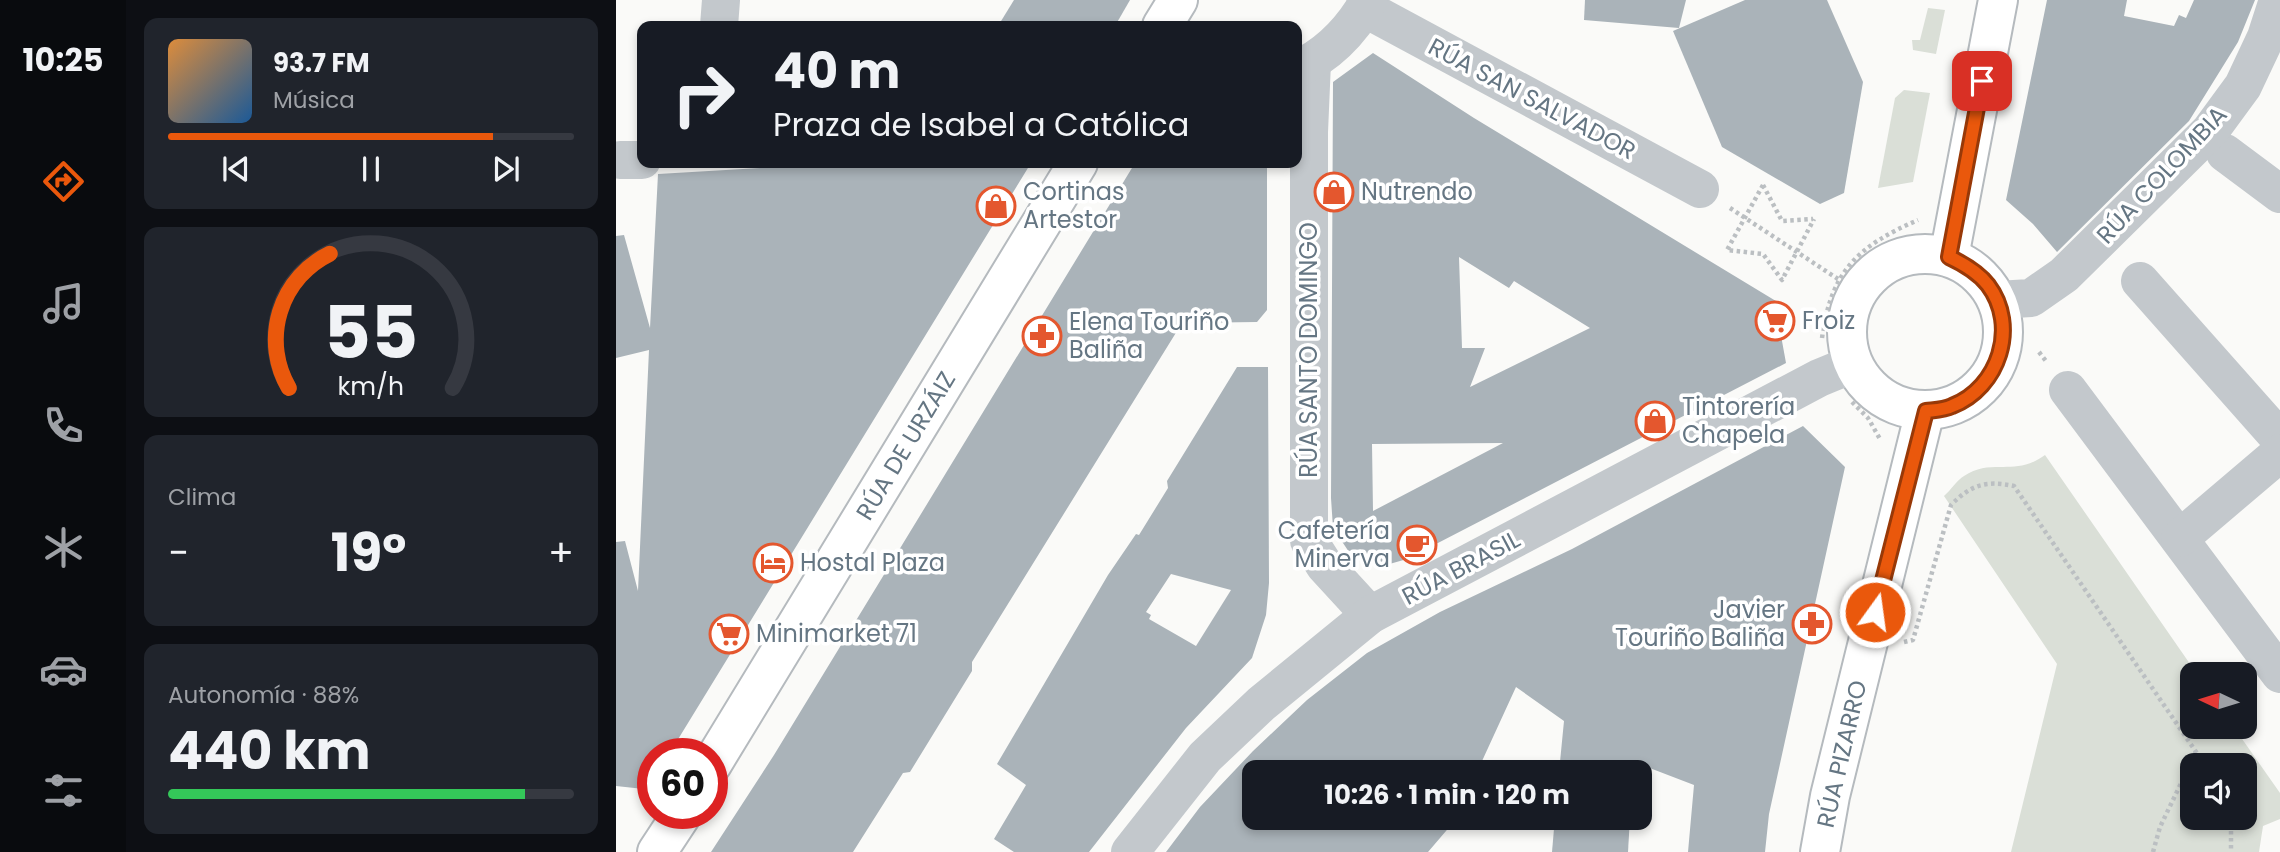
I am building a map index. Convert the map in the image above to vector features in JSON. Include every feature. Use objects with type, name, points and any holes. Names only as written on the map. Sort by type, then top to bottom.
[{"type":"main road","points":[[1165,21],[1178,0]]},
{"type":"main road","points":[[1949,257],[1998,0]]},
{"type":"main road","name":"RÚA DE URZÁIZ","points":[[728,738],[1075,168]]},
{"type":"main road","points":[[1924,253],[1949,257],[1978,274],[1997,300],[2003,324],[2002,350],[1992,374],[1974,394],[1951,407],[1926,411],[1902,408],[1882,398],[1865,383],[1853,364],[1847,339],[1849,313],[1859,289],[1876,271],[1899,258],[1924,253]]},
{"type":"main road","name":"RÚA PIZARRO","points":[[1820,852],[1869,638],[1926,411]]},
{"type":"main road","points":[[657,852],[672,829]]},
{"type":"street","points":[[719,21],[721,0]]},
{"type":"street","name":"RÚA COLOMBIA","points":[[1997,300],[2031,298],[2064,275],[2210,131],[2243,86],[2266,37],[2278,0]]},
{"type":"street","points":[[1305,65],[1336,45],[1367,4]]},
{"type":"street","name":"RÚA SAN SALVADOR","points":[[1367,4],[1700,189]]},
{"type":"street","name":"RÚA SANTO DOMINGO","points":[[1305,65],[1309,132],[1309,541],[1325,566],[1370,615]]},
{"type":"street","points":[[2225,153],[2280,194]]},
{"type":"street","points":[[2140,281],[2280,439]]},
{"type":"street","name":"RÚA BRASIL","points":[[1130,852],[1205,757],[1261,704],[1370,615],[1819,378],[1853,364]]},
{"type":"street","points":[[2068,390],[2280,674]]},
{"type":"street","points":[[2180,538],[2280,453]]},
{"type":"path","points":[[1763,185],[1782,221],[1814,219],[1782,280],[1763,254],[1727,250],[1744,217],[1763,185]]},
{"type":"path","points":[[1744,217],[1838,279]]},
{"type":"path","points":[[1821,342],[1825,315],[1838,279],[1874,241],[1925,217]]},
{"type":"path","points":[[1869,638],[1897,644],[1913,640],[1951,505],[1965,491],[1978,484],[1992,481],[2014,486],[2196,752],[2160,827],[2153,852]]},
{"type":"path","points":[[2231,830],[2231,852]]},
{"type":"shaded area","points":[[1928,8],[1945,10],[1936,54],[1913,50],[1912,40],[1920,40]]},
{"type":"shaded area","points":[[1904,90],[1930,93],[1913,182],[1878,188],[1895,98]]},
{"type":"shaded area","points":[[2045,455],[2189,662],[2180,662],[2180,739],[2242,739],[2252,753],[2180,753],[2180,830],[2257,830],[2257,760],[2280,793],[2280,819],[2263,826],[2259,852],[2011,852],[2057,664],[1944,496],[1961,478],[1974,471],[2023,465]]},
{"type":"building","points":[[1014,0],[1130,0],[1118,21],[1001,21]]},
{"type":"building","points":[[1585,0],[1686,0],[1679,28],[1584,20]]},
{"type":"building","points":[[1745,0],[1827,0],[1863,82],[1844,193],[1820,204],[1722,147],[1673,31]]},
{"type":"building","points":[[2047,0],[2127,0],[2124,16],[2174,26],[2179,15],[2186,18],[2194,0],[2255,0],[2238,42],[2189,121],[2057,252],[2033,224],[2006,200]]},
{"type":"building","points":[[1373,53],[1474,118],[1784,306],[1782,341],[1786,363],[1407,559],[1386,565],[1371,564],[1351,555],[1333,528],[1331,498],[1333,82]],"holes":[[[1459,257],[1509,288],[1514,281],[1590,328],[1470,387],[1485,348],[1462,348]],[[1503,443],[1373,511],[1372,444]]]},
{"type":"building","points":[[761,168],[1028,168],[679,738],[637,738],[637,788],[616,786],[616,542],[625,541],[638,591],[649,350],[616,358],[616,236],[624,235],[650,328],[658,174]]},
{"type":"building","points":[[1132,168],[1267,168],[1267,310],[1257,322],[1182,323],[972,662],[972,671],[910,772],[903,773],[853,852],[711,852],[774,755]]},
{"type":"building","points":[[1237,367],[1268,367],[1269,583],[1266,615],[1252,658],[1186,728],[1089,852],[1014,852],[994,839],[1026,785],[997,764],[1108,575],[1136,534],[1139,535],[1168,488],[1167,481]],"holes":[[[1171,574],[1231,590],[1196,646],[1149,619],[1151,615],[1146,612]]]},
{"type":"building","points":[[1803,426],[1845,467],[1769,814],[1765,852],[1688,852],[1694,785],[1652,769],[1652,760],[1560,760],[1564,721],[1516,687],[1483,760],[1244,760],[1307,700],[1367,653],[1440,612],[1572,549]]},
{"type":"building","points":[[1242,763],[1242,830],[1447,830],[1428,852],[1166,852],[1200,807]]},
{"type":"building","points":[[1554,830],[1629,830],[1628,852],[1552,852]]},
{"type":"place","name":"Nutrendo","points":[[1334,192]]},
{"type":"place","name":"Cortinas Artestor","points":[[996,206]]},
{"type":"place","name":"Froiz","points":[[1775,321]]},
{"type":"place","name":"Elena Touriño Baliña","points":[[1042,336]]},
{"type":"place","name":"Tintorería Chapela","points":[[1655,421]]},
{"type":"place","name":"Cafetería Minerva","points":[[1417,545]]},
{"type":"place","name":"Hostal Plaza","points":[[773,563]]},
{"type":"place","name":"Javier Touriño Baliña","points":[[1812,624]]},
{"type":"place","name":"Minimarket 71","points":[[729,634]]},
{"type":"route","points":[[1875,612],[1926,411],[1951,407],[1974,394],[1992,374],[2002,350],[2003,324],[1997,300],[1978,274],[1949,257],[1982,81]]}]
